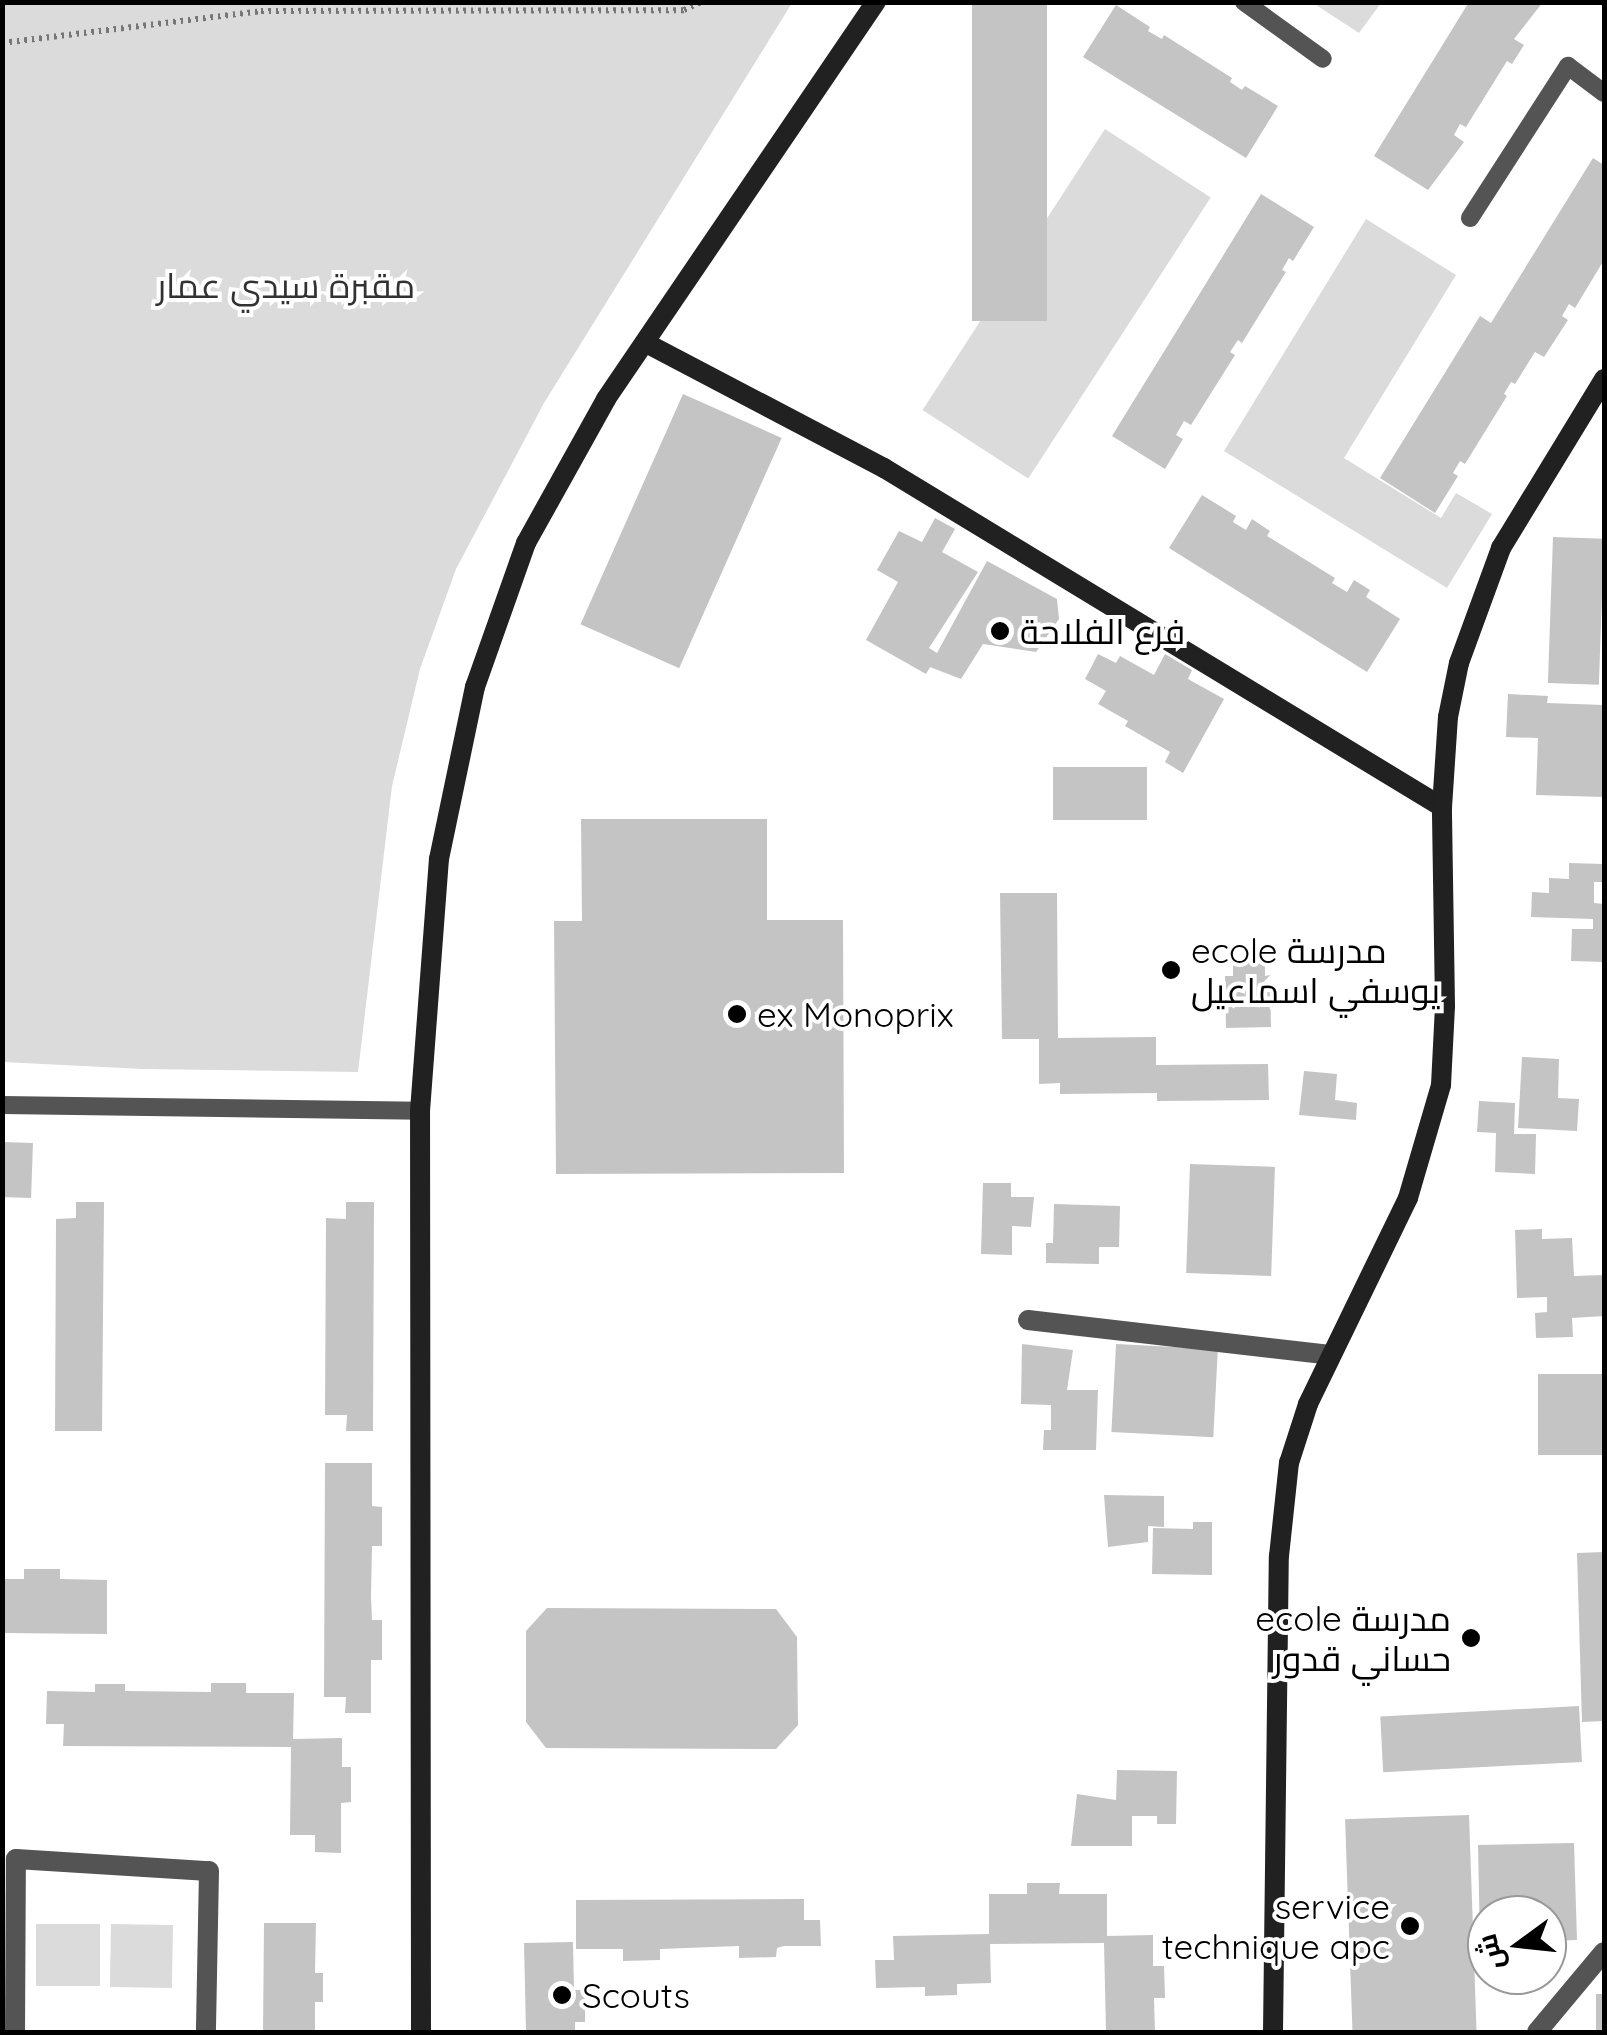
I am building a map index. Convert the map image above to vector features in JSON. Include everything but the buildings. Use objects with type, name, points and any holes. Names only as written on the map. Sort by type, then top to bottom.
[{"type":"street","points":[[421,2032],[420,1110],[438,858],[475,687],[526,543],[606,399],[876,2]]},
{"type":"street","points":[[646,342],[884,468],[1442,807]]},
{"type":"street","points":[[1273,2032],[1279,1556],[1289,1463],[1308,1404],[1330,1355],[1408,1198],[1441,1085],[1442,807],[1448,717],[1475,612],[1501,548],[1604,379]]},
{"type":"street","points":[[1028,1320],[1330,1355]]},
{"type":"street","points":[[15,2032],[16,1859],[209,1871],[206,2032]]},
{"type":"street","points":[[1536,2031],[1604,1952]]},
{"type":"lane","points":[[1244,2],[1324,59]]},
{"type":"lane","points":[[1470,218],[1568,66],[1604,93]]},
{"type":"lane","points":[[2,1106],[420,1110]]},
{"type":"path","points":[[2,43],[261,11],[684,10],[702,2]]},
{"type":"green space","name":"مقبرة سيدي عمار","points":[[2,3],[792,3],[544,403],[456,569],[420,669],[392,786],[358,1072],[143,1069],[3,1062]]},
{"type":"green space","points":[[1313,3],[1381,3],[1359,33]]},
{"type":"green space","points":[[1105,129],[1211,198],[1028,479],[923,410]]},
{"type":"green space","points":[[1366,219],[1456,275],[1344,458],[1441,518],[1456,493],[1492,514],[1447,588],[1224,451]]},
{"type":"green space","points":[[36,1924],[100,1924],[100,1986],[36,1986]]},
{"type":"green space","points":[[111,1924],[173,1925],[172,1988],[110,1987]]},
{"type":"place","name":"فرع الفلاحة","points":[[1000,631]]},
{"type":"place","name":"ecole مدرسة يوسفي اسماعيل","points":[[1171,970]]},
{"type":"place","name":"ex Monoprix","points":[[737,1014]]},
{"type":"place","name":"ecole مدرسة حساني قدور","points":[[1471,1638]]},
{"type":"place","name":"service technique apc","points":[[1410,1926]]},
{"type":"place","name":"Scouts","points":[[562,1995]]}]
